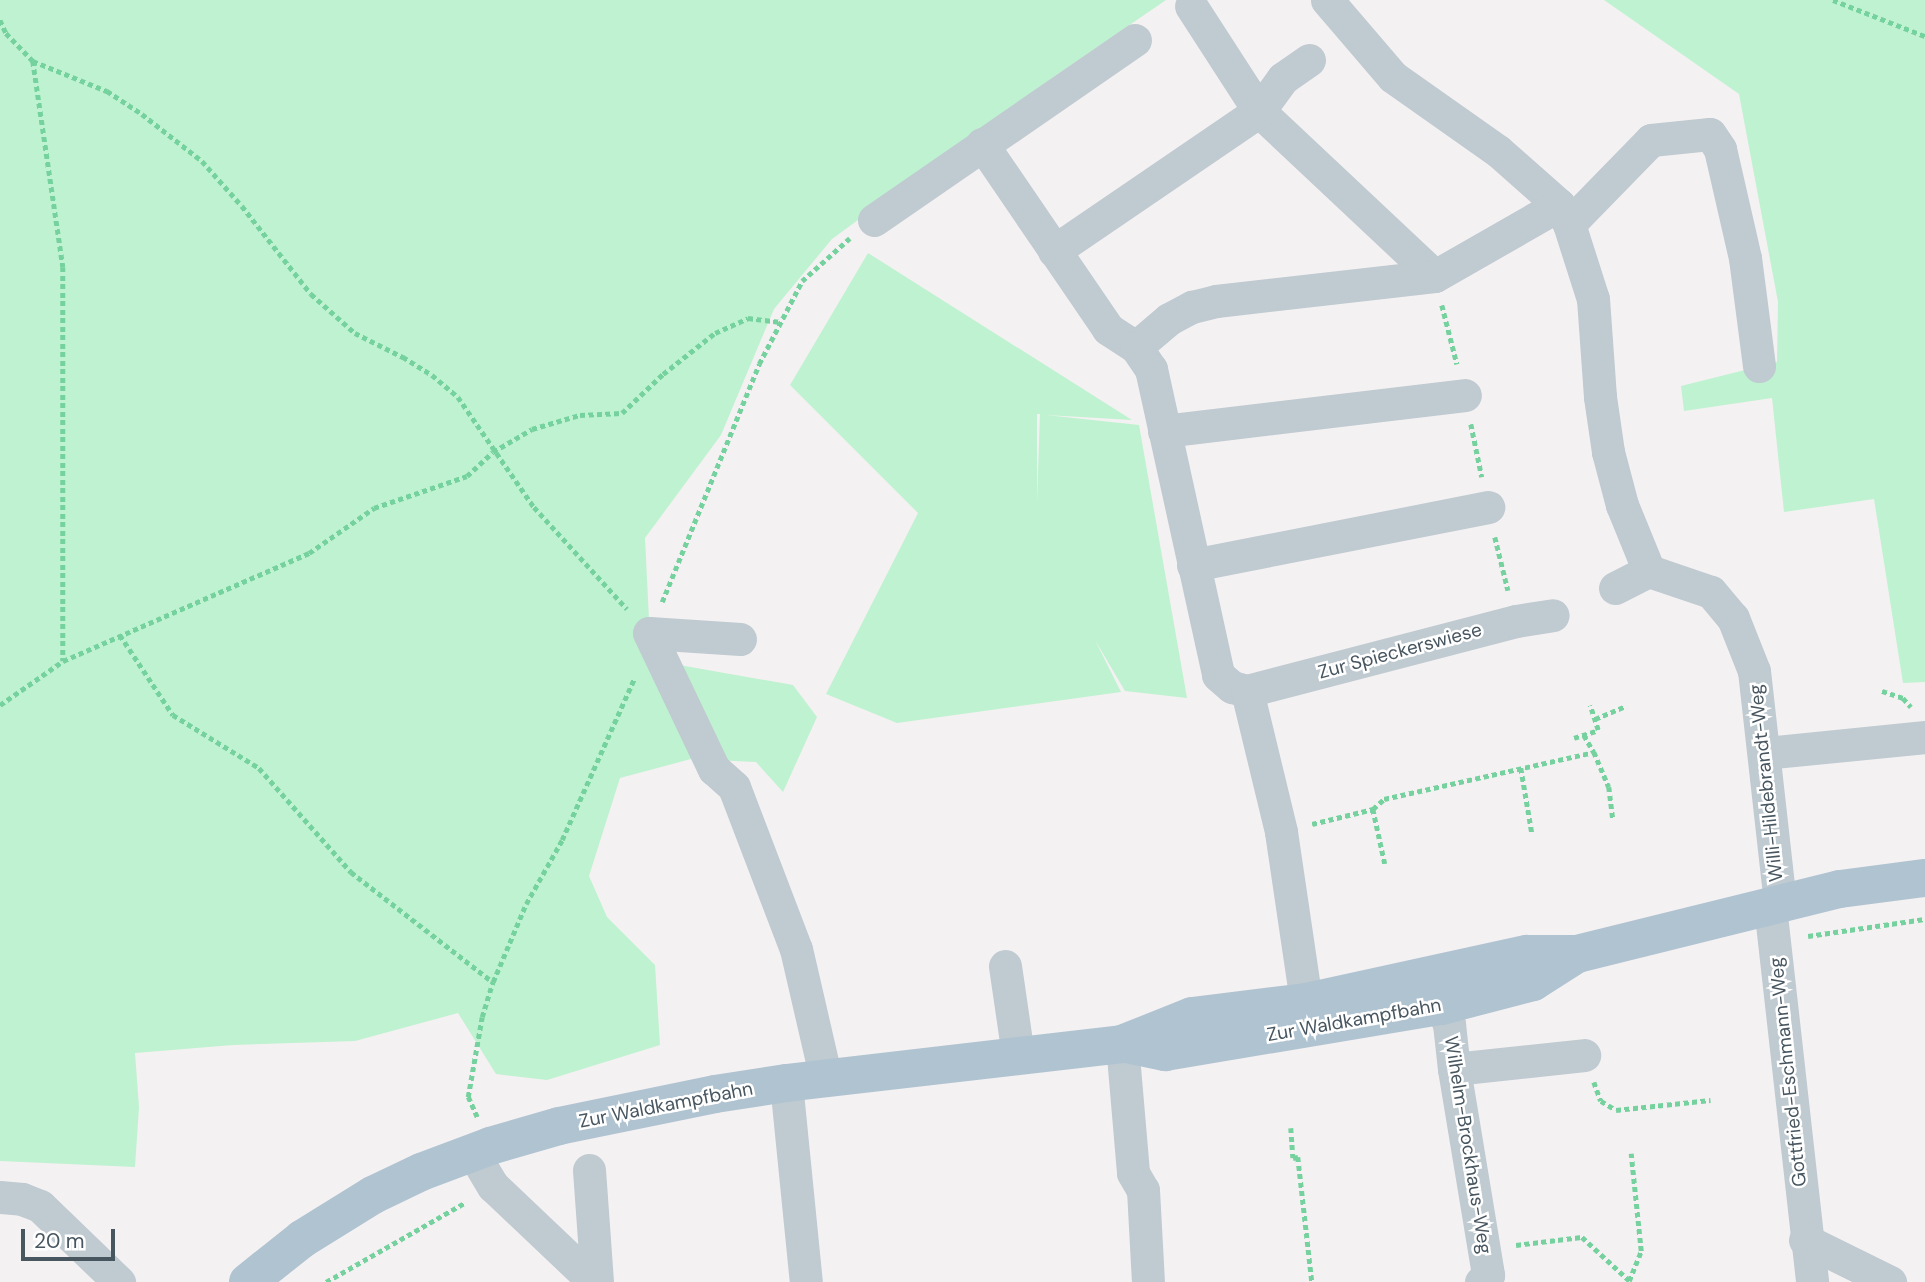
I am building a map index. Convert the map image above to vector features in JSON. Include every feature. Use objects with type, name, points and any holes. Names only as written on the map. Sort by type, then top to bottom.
[{"type":"main road","name":"Zur Waldkampfbahn","points":[[248,1282],[302,1239],[373,1195],[421,1172],[481,1149],[621,1112],[786,1083],[1122,1044],[1192,1016],[1306,1002],[1527,954],[1577,954],[1840,889],[1925,878]]},
{"type":"main road","name":"Zur Waldkampfbahn","points":[[1122,1044],[1165,1052],[1441,1006],[1533,982],[1577,954]]},
{"type":"street","points":[[1327,0],[1330,44]]},
{"type":"street","points":[[1191,6],[1259,111],[1435,276]]},
{"type":"street","points":[[874,220],[1135,40]]},
{"type":"street","points":[[1054,251],[1259,111],[1283,78],[1330,44]]},
{"type":"street","points":[[1330,44],[1392,76],[1498,151],[1564,214],[1593,299],[1600,397],[1608,452],[1622,505],[1649,571],[1615,587]]},
{"type":"street","points":[[1136,347],[1169,319],[1192,307],[1216,301],[1435,276],[1564,214],[1651,141],[1710,134],[1720,149],[1745,258],[1759,366]]},
{"type":"street","points":[[982,144],[1108,329],[1136,347],[1151,369],[1218,675],[1232,687],[1247,691],[1277,820],[1306,1002]]},
{"type":"street","points":[[1164,431],[1465,395]]},
{"type":"street","points":[[1193,565],[1488,507]]},
{"type":"street","name":"Willi-Hildebrandt-Weg","points":[[1649,571],[1711,592],[1733,618],[1754,671],[1765,753],[1775,904]]},
{"type":"street","name":"Zur Spieckerswiese","points":[[1247,691],[1516,621],[1553,615]]},
{"type":"street","points":[[740,639],[649,633],[714,769],[734,787],[796,948],[826,1079]]},
{"type":"street","points":[[1765,753],[1925,737]]},
{"type":"street","name":"Gottfried-Eschmann-Weg","points":[[1775,904],[1805,1240],[1812,1282]]},
{"type":"street","points":[[1005,966],[1018,1055]]},
{"type":"street","name":"Wilhelm-Brockhaus-Weg","points":[[1441,1006],[1449,1024],[1482,1266]]},
{"type":"street","points":[[1122,1044],[1133,1173],[1143,1190],[1148,1282]]},
{"type":"street","points":[[1454,1069],[1584,1055]]},
{"type":"street","points":[[786,1083],[806,1282]]},
{"type":"street","points":[[481,1149],[493,1186],[595,1282]]},
{"type":"street","points":[[589,1170],[595,1282]]},
{"type":"street","points":[[0,1197],[22,1199],[40,1206],[119,1282]]},
{"type":"street","points":[[1805,1240],[1890,1282]]},
{"type":"path","points":[[1833,0],[1925,36]]},
{"type":"path","points":[[0,20],[6,33],[33,61],[107,91],[142,114],[201,161],[243,206],[311,294],[355,332],[412,363],[458,397],[493,452],[534,507],[649,633]]},
{"type":"path","points":[[33,61],[63,267],[63,661]]},
{"type":"path","points":[[481,1149],[468,1097],[482,1017],[493,982],[526,904],[568,828],[640,665],[649,633],[759,364],[803,281],[832,251]]},
{"type":"path","points":[[1435,276],[1516,621]]},
{"type":"path","points":[[0,705],[63,661],[309,553],[374,508],[467,476],[493,452],[532,429],[580,415],[622,412],[663,374],[715,333],[748,318],[781,322]]},
{"type":"path","points":[[120,635],[173,715],[259,768],[351,872],[493,982]]},
{"type":"path","points":[[1574,738],[1598,730],[1590,705]]},
{"type":"path","points":[[1595,719],[1626,706]]},
{"type":"path","points":[[1584,734],[1609,787],[1613,819]]},
{"type":"path","points":[[1277,820],[1373,809],[1384,799],[1594,752]]},
{"type":"path","points":[[1521,768],[1532,832]]},
{"type":"path","points":[[1373,809],[1385,864]]},
{"type":"path","points":[[1584,1055],[1601,1101],[1616,1111],[1710,1100]]},
{"type":"path","points":[[1291,1128],[1293,1158],[1298,1157],[1311,1282]]},
{"type":"path","points":[[1482,1266],[1582,1237],[1630,1281],[1641,1251],[1631,1154]]},
{"type":"green space","points":[[0,0],[1166,0],[1055,76],[832,239],[774,309],[721,435],[645,538],[651,660],[793,685],[817,717],[783,792],[756,762],[691,759],[620,778],[589,876],[607,917],[655,965],[660,1045],[547,1080],[496,1074],[458,1013],[355,1041],[233,1045],[135,1053],[139,1107],[135,1167],[0,1161]]},
{"type":"green space","points":[[1604,0],[1925,0],[1925,682],[1903,683],[1874,499],[1784,512],[1772,398],[1684,411],[1681,386],[1777,362],[1778,302],[1739,94]]},
{"type":"green space","points":[[868,253],[1132,420],[1046,415],[1139,425],[1187,698],[1125,691],[1095,640],[1121,692],[897,723],[826,694],[918,513],[790,385]],"holes":[[[1037,414],[1040,414],[1037,502]]]}]
